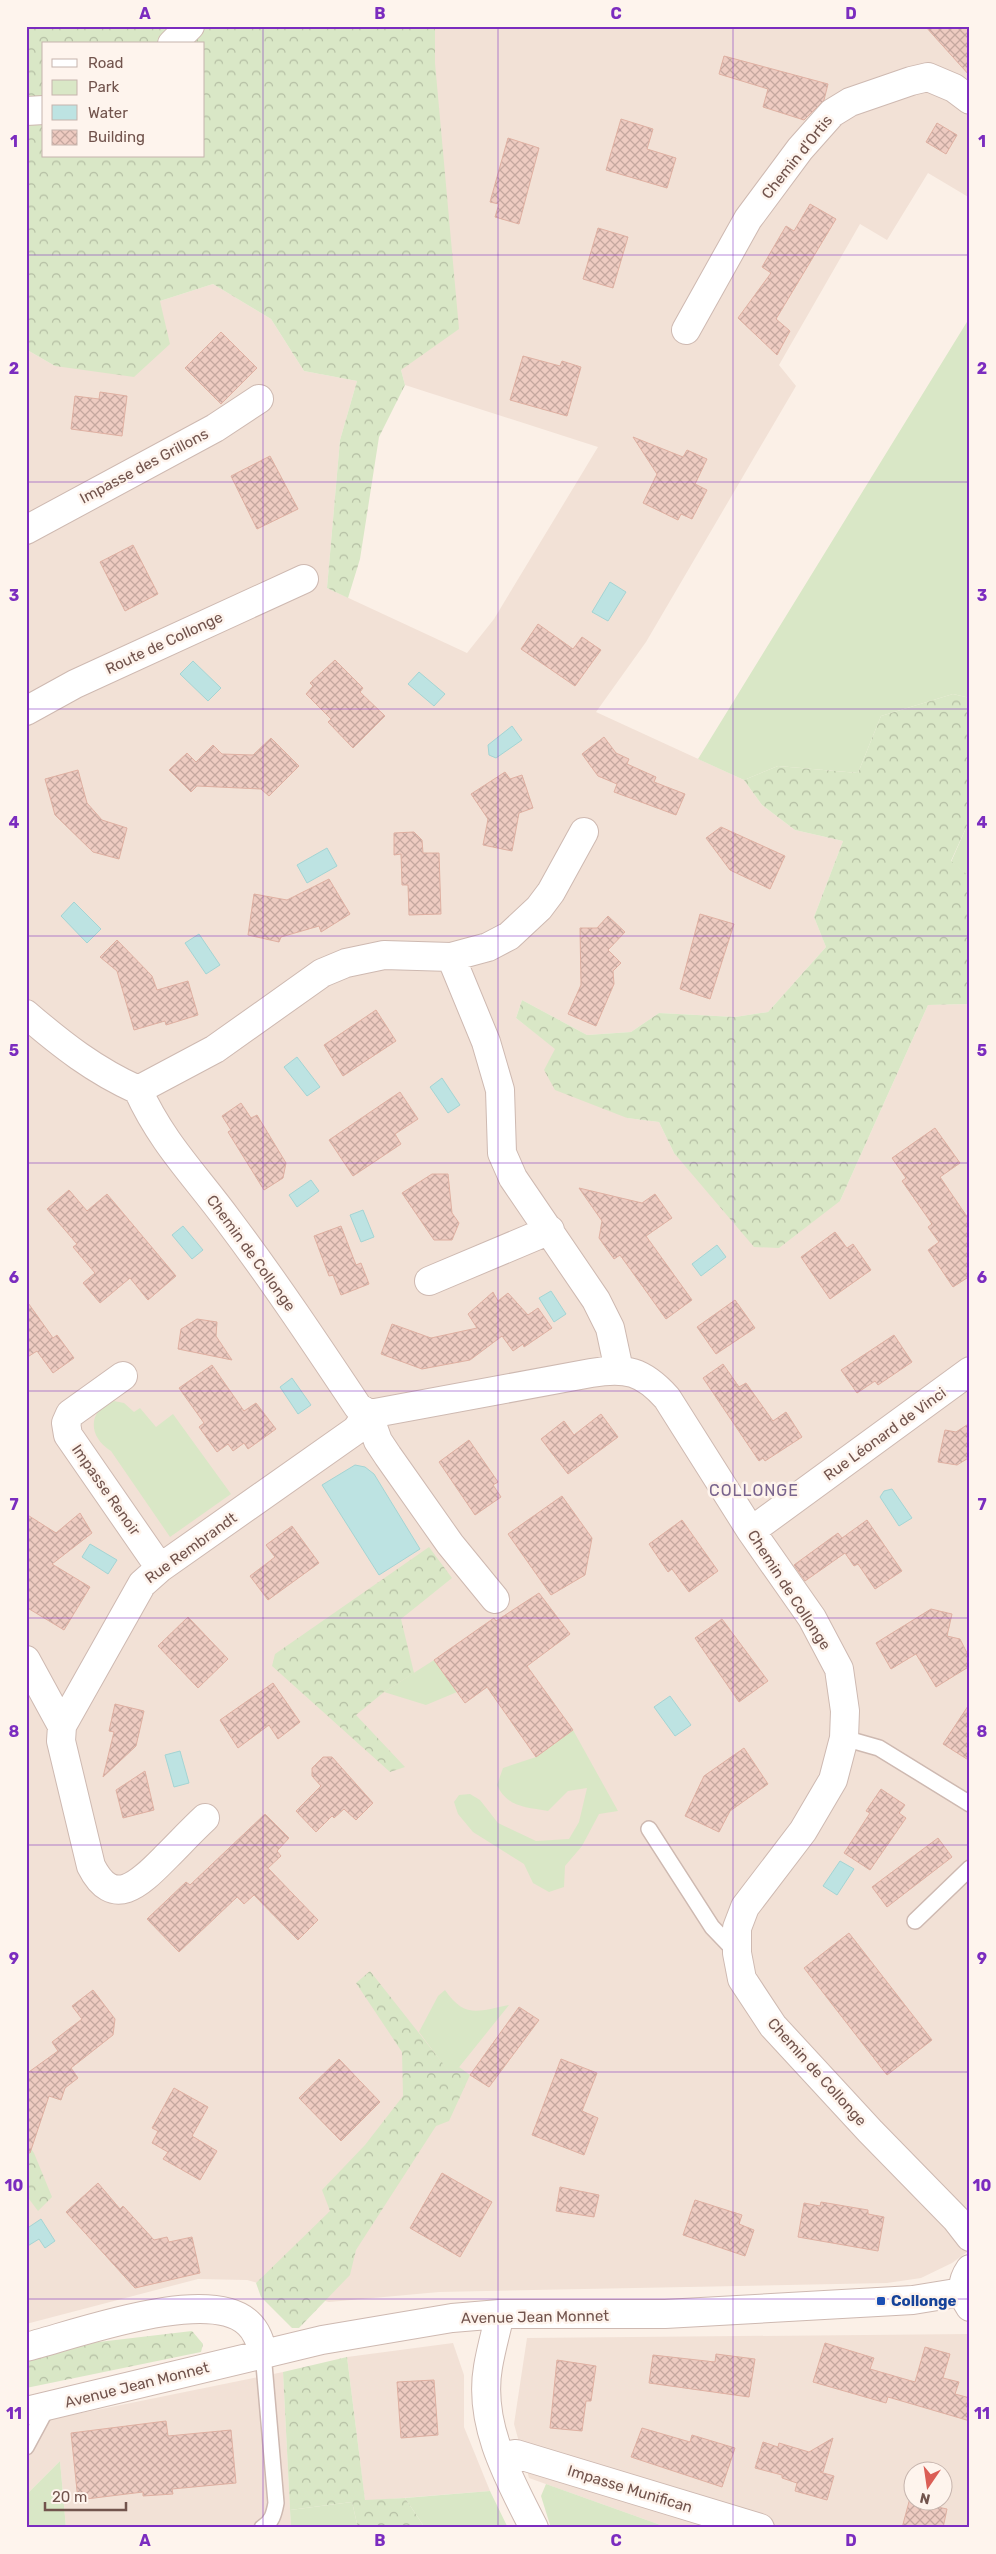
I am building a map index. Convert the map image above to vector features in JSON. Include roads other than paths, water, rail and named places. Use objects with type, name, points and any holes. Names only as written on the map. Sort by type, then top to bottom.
[{"type":"street","points":[[174,42],[190,26]]},
{"type":"street","name":"Chemin d'Ortis","points":[[686,330],[748,219],[800,149],[832,113],[850,102],[912,80],[928,77],[954,88],[970,100]]},
{"type":"street","points":[[26,111],[42,110]]},
{"type":"street","name":"Impasse des Grillons","points":[[26,530],[215,428],[259,399]]},
{"type":"street","name":"Route de Collonge","points":[[26,710],[75,684],[304,579]]},
{"type":"street","points":[[26,1014],[66,1048],[104,1075],[138,1090],[215,1049],[322,973],[346,963],[384,955],[451,957],[488,947],[509,936],[551,892],[584,832]]},
{"type":"street","points":[[451,957],[486,1042],[500,1090],[502,1153],[513,1178],[596,1300],[610,1328],[619,1370]]},
{"type":"street","name":"Chemin de Collonge","points":[[138,1090],[152,1120],[170,1147],[227,1218],[267,1273],[358,1407],[375,1413],[581,1374],[619,1370],[643,1376],[653,1382],[666,1398],[751,1531],[812,1618],[840,1668],[845,1711],[844,1738],[833,1780],[818,1807],[746,1907],[737,1928],[737,1953],[742,1980],[773,2026],[870,2132],[956,2218],[970,2237]]},
{"type":"street","points":[[429,1281],[550,1230]]},
{"type":"street","name":"Rue Léonard de Vinci","points":[[751,1531],[970,1372]]},
{"type":"street","name":"Impasse Renoir","points":[[123,1376],[70,1414],[66,1423],[68,1435],[160,1568]]},
{"type":"street","name":"Chemin de Collonge","points":[[368,1412],[378,1441],[388,1456],[450,1544],[495,1599]]},
{"type":"street","name":"Rue Rembrandt","points":[[62,1726],[133,1596],[142,1584],[160,1568],[356,1430],[368,1412]]},
{"type":"street","points":[[26,1660],[62,1726],[61,1741],[91,1866],[98,1880],[110,1888],[123,1890],[141,1883],[205,1818]]},
{"type":"street","name":"Avenue Jean Monnet","points":[[37,2409],[184,2375],[263,2353],[386,2328],[500,2314],[665,2314],[913,2300],[967,2290]]},
{"type":"street","points":[[26,2348],[145,2314],[211,2309],[226,2312],[247,2322],[258,2336],[263,2353]]},
{"type":"street","points":[[500,2314],[488,2368],[486,2389],[491,2426],[500,2456],[534,2528]]},
{"type":"street","name":"Impasse Munifican","points":[[500,2456],[516,2454],[760,2528]]},
{"type":"lane","points":[[844,1738],[879,1748],[970,1804]]},
{"type":"lane","points":[[648,1829],[712,1927],[737,1953]]},
{"type":"lane","points":[[915,1921],[970,1868]]},
{"type":"lane","points":[[262,2528],[268,2524],[274,2514],[276,2503],[263,2353]]},
{"type":"lane","points":[[26,2447],[37,2409]]},
{"type":"water","points":[[610,582],[626,592],[608,621],[592,612]]},
{"type":"water","points":[[193,661],[221,688],[208,701],[180,674]]},
{"type":"water","points":[[419,672],[445,694],[434,706],[408,684]]},
{"type":"water","points":[[512,726],[522,740],[496,758],[489,755],[488,745]]},
{"type":"water","points":[[327,848],[337,866],[307,883],[297,865]]},
{"type":"water","points":[[74,902],[101,929],[87,943],[61,916]]},
{"type":"water","points":[[199,934],[220,965],[206,974],[185,943]]},
{"type":"water","points":[[297,1057],[320,1087],[307,1096],[284,1067]]},
{"type":"water","points":[[442,1078],[460,1105],[448,1113],[430,1087]]},
{"type":"water","points":[[311,1180],[319,1191],[297,1207],[289,1195]]},
{"type":"water","points":[[363,1210],[374,1237],[361,1242],[350,1215]]},
{"type":"water","points":[[183,1226],[203,1250],[192,1259],[172,1235]]},
{"type":"water","points":[[717,1245],[726,1257],[701,1276],[692,1264]]},
{"type":"water","points":[[551,1291],[566,1314],[554,1322],[539,1298]]},
{"type":"water","points":[[292,1378],[311,1405],[298,1414],[280,1387]]},
{"type":"water","points":[[355,1465],[365,1467],[374,1474],[420,1549],[379,1575],[322,1485]]},
{"type":"water","points":[[892,1489],[912,1518],[899,1526],[880,1497],[884,1491]]},
{"type":"water","points":[[90,1544],[117,1560],[108,1574],[82,1557]]},
{"type":"water","points":[[670,1696],[691,1725],[675,1736],[654,1707]]},
{"type":"water","points":[[180,1751],[189,1783],[174,1787],[165,1755]]},
{"type":"water","points":[[840,1861],[854,1869],[837,1895],[823,1886]]},
{"type":"water","points":[[41,2219],[55,2241],[45,2248],[39,2239],[26,2247],[26,2229]]},
{"type":"place","name":"Collonge","points":[[881,2301]]},
{"type":"district","name":"COLLONGE","points":[[754,1490]]}]
